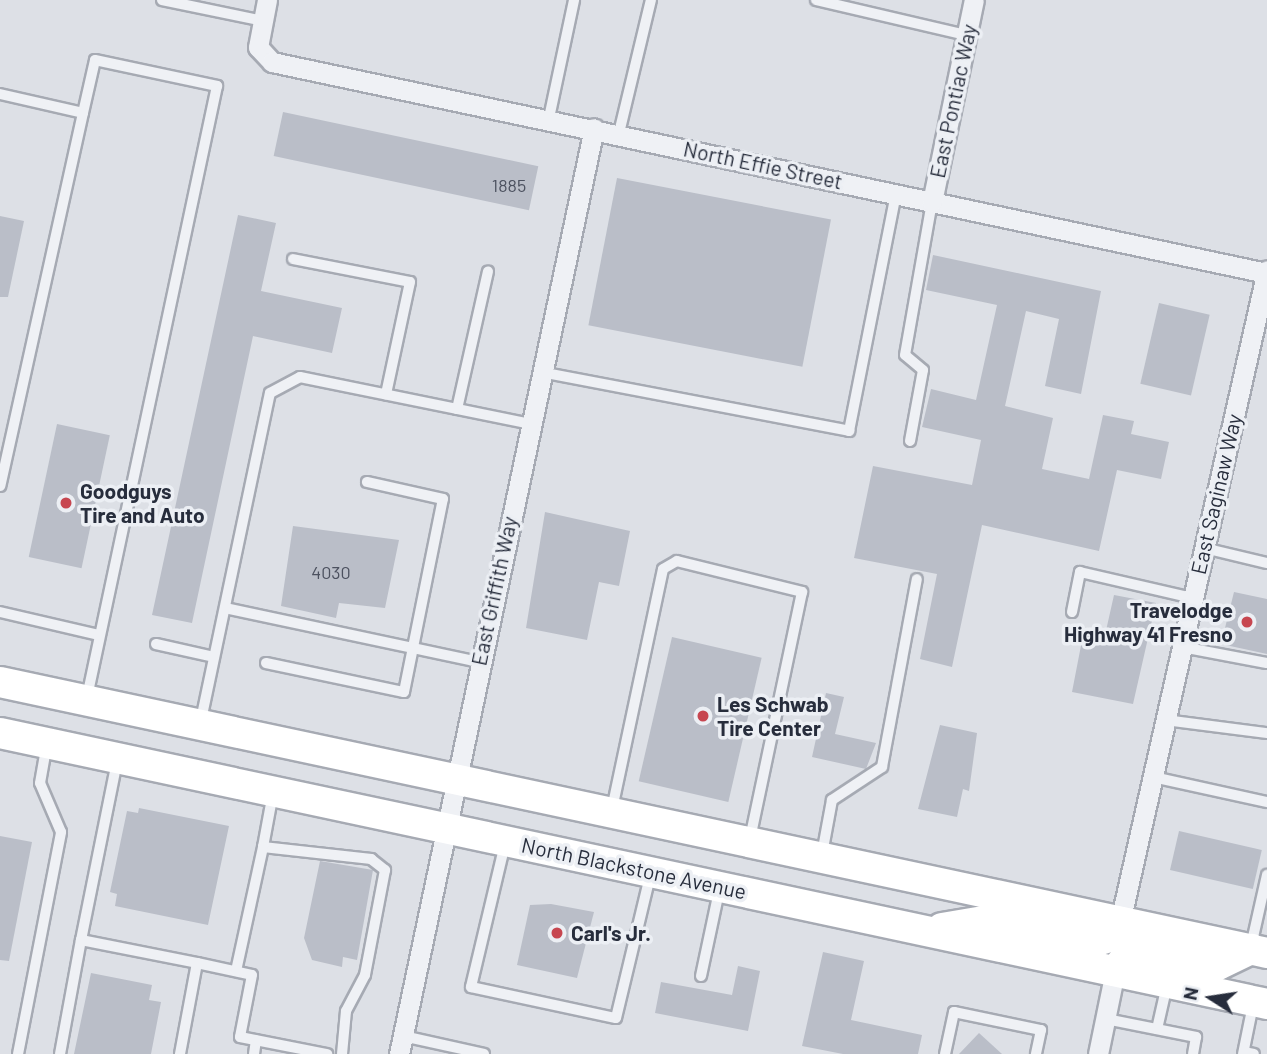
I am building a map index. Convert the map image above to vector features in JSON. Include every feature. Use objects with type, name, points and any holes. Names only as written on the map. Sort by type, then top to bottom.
[{"type":"main road","points":[[0,682],[1259,951]]},
{"type":"main road","name":"North Blackstone Avenue","points":[[0,733],[1261,1003]]},
{"type":"main road","points":[[928,931],[983,921],[1097,941],[1113,936],[1120,922]]},
{"type":"main road","points":[[1115,971],[1131,951],[1218,965],[1259,951]]},
{"type":"street","points":[[262,21],[267,0]]},
{"type":"street","name":"East Pontiac Way","points":[[932,202],[974,0]]},
{"type":"street","name":"North Effie Street","points":[[262,21],[261,56],[1267,272]]},
{"type":"street","name":"East Griffith Way","points":[[401,1045],[454,779],[594,128]]},
{"type":"street","name":"East Saginaw Way","points":[[1120,922],[1267,272]]},
{"type":"street","points":[[1098,1054],[1115,971]]},
{"type":"lane","points":[[162,0],[262,21]]},
{"type":"lane","points":[[550,118],[574,0]]},
{"type":"lane","points":[[619,134],[651,0]]},
{"type":"lane","points":[[816,0],[967,34]]},
{"type":"lane","points":[[0,486],[95,60],[217,86],[87,700]]},
{"type":"lane","points":[[0,94],[83,113]]},
{"type":"lane","points":[[541,372],[849,431],[896,194]]},
{"type":"lane","points":[[910,441],[923,370],[905,355],[932,202]]},
{"type":"lane","points":[[293,259],[410,282],[386,394]]},
{"type":"lane","points":[[457,409],[488,271]]},
{"type":"lane","points":[[200,724],[270,393],[300,377],[530,424]]},
{"type":"lane","points":[[266,663],[404,692],[443,499],[367,482]]},
{"type":"lane","points":[[1204,548],[1267,562]]},
{"type":"lane","points":[[611,812],[663,569],[677,561],[802,592],[749,842]]},
{"type":"lane","points":[[1072,612],[1080,572],[1193,598]]},
{"type":"lane","points":[[821,858],[832,800],[882,767],[917,579]]},
{"type":"lane","points":[[225,608],[479,662]]},
{"type":"lane","points":[[0,612],[99,635]]},
{"type":"lane","points":[[156,644],[214,657]]},
{"type":"lane","points":[[1182,647],[1267,663]]},
{"type":"lane","points":[[1166,720],[1267,733]]},
{"type":"lane","points":[[18,1054],[61,832],[40,783],[48,743]]},
{"type":"lane","points":[[60,1054],[118,758]]},
{"type":"lane","points":[[1153,777],[1267,802]]},
{"type":"lane","points":[[236,971],[273,791]]},
{"type":"lane","points":[[506,840],[471,987],[616,1018],[652,872]]},
{"type":"lane","points":[[263,847],[371,859],[386,870],[365,975],[346,1011],[342,1054]]},
{"type":"lane","points":[[1259,951],[1267,874]]},
{"type":"lane","points":[[701,976],[720,887]]},
{"type":"lane","points":[[81,940],[252,975],[240,1037],[327,1054]]},
{"type":"lane","points":[[180,1054],[197,963]]},
{"type":"lane","points":[[1157,1029],[1167,983]]},
{"type":"lane","points":[[1247,1053],[1261,1003]]},
{"type":"lane","points":[[945,1054],[954,1012],[1041,1030],[1036,1054]]},
{"type":"lane","points":[[1105,1018],[1196,1037],[1193,1054]]},
{"type":"lane","points":[[254,1054],[256,1040]]},
{"type":"lane","points":[[401,1045],[484,1054]]},
{"type":"building","points":[[283,112],[538,166],[529,210],[274,156]]},
{"type":"building","points":[[617,178],[831,220],[802,367],[588,325]]},
{"type":"building","points":[[238,215],[276,223],[261,291],[342,308],[332,353],[253,336],[192,623],[152,615]]},
{"type":"building","points":[[0,216],[24,221],[8,297],[0,297]]},
{"type":"building","points":[[933,255],[1101,291],[1081,394],[1045,386],[1059,319],[1026,311],[1005,406],[1053,418],[1042,469],[1089,479],[1103,415],[1134,421],[1131,434],[1169,442],[1161,479],[1117,470],[1099,551],[982,525],[952,667],[920,659],[937,574],[854,558],[873,466],[972,485],[981,440],[922,427],[931,389],[976,400],[997,305],[926,290]]},
{"type":"building","points":[[1159,303],[1210,315],[1191,396],[1140,384]]},
{"type":"building","points":[[57,424],[110,435],[82,568],[29,557]]},
{"type":"building","points":[[545,512],[630,531],[619,586],[599,582],[587,640],[526,628]]},
{"type":"building","points":[[293,526],[399,540],[385,608],[339,603],[336,618],[281,606]]},
{"type":"building","name":"Travelodge Highway 41 Fresno","points":[[1234,592],[1267,599],[1267,654],[1221,644]]},
{"type":"building","points":[[1114,595],[1156,603],[1133,704],[1072,692],[1084,630],[1105,635]]},
{"type":"building","name":"Les Schwab Tire Center","points":[[672,637],[762,658],[728,802],[639,781]]},
{"type":"building","points":[[826,693],[844,697],[835,734],[876,743],[866,769],[812,757]]},
{"type":"building","points":[[940,725],[977,733],[969,791],[963,789],[957,817],[918,809]]},
{"type":"building","points":[[139,808],[229,826],[208,925],[115,906],[117,894],[110,892],[127,811],[138,813]]},
{"type":"building","points":[[1179,831],[1262,850],[1253,889],[1170,870]]},
{"type":"building","points":[[0,836],[32,842],[9,961],[0,960]]},
{"type":"building","points":[[320,861],[373,870],[357,960],[343,957],[342,967],[312,960],[304,938]]},
{"type":"building","name":"Carl's Jr.","points":[[551,904],[594,912],[577,978],[517,965],[530,905]]},
{"type":"building","points":[[823,952],[864,961],[851,1020],[922,1035],[918,1054],[843,1054],[802,1046]]},
{"type":"building","points":[[738,966],[760,971],[748,1031],[655,1013],[661,982],[732,995]]},
{"type":"building","points":[[91,973],[152,985],[149,1000],[161,1002],[151,1054],[74,1054]]},
{"type":"building","points":[[979,1033],[1002,1054],[959,1054]]},
{"type":"place","name":"Goodguys Tire and Auto","points":[[66,503]]},
{"type":"place","name":"Travelodge Highway 41 Fresno","points":[[1247,622]]},
{"type":"place","name":"Les Schwab Tire Center","points":[[703,716]]},
{"type":"place","name":"Carl's Jr.","points":[[557,933]]}]
